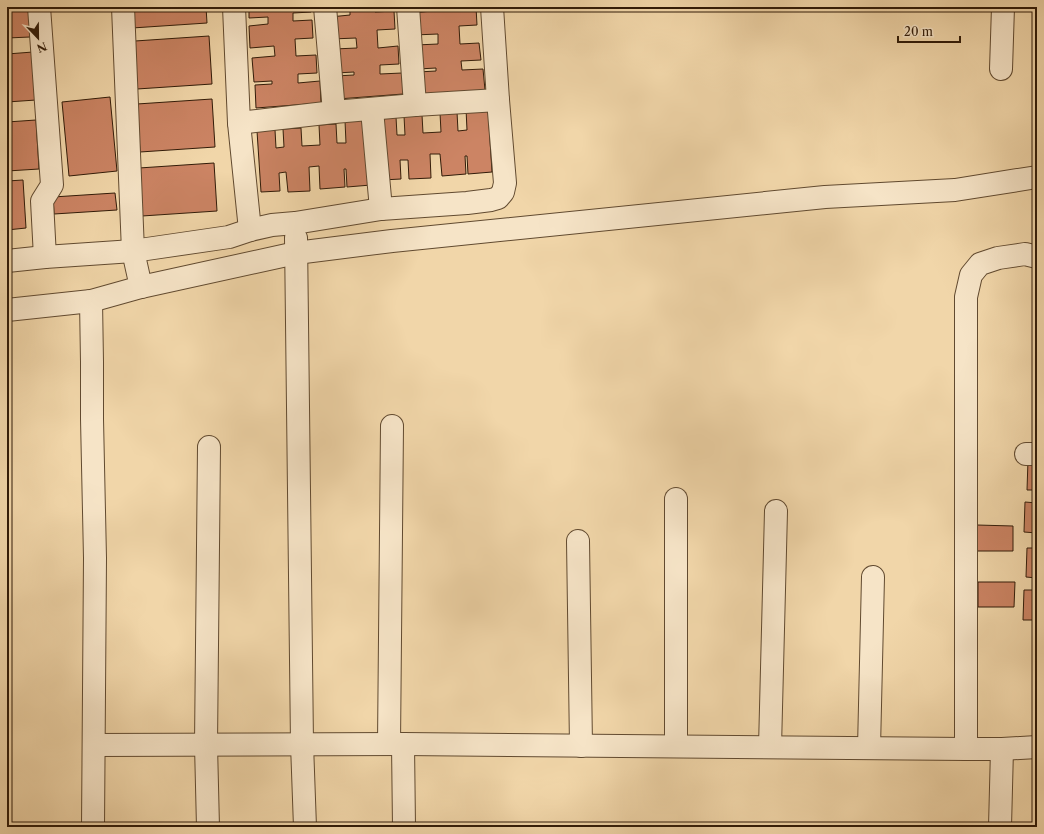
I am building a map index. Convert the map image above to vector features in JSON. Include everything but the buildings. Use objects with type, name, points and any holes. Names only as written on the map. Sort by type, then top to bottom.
[{"type":"street","points":[[39,7],[52,185],[42,201],[45,257]]},
{"type":"street","points":[[123,7],[133,251],[141,287]]},
{"type":"street","points":[[234,7],[239,123],[250,230]]},
{"type":"street","points":[[326,7],[334,112]]},
{"type":"street","points":[[408,7],[415,105]]},
{"type":"street","points":[[7,261],[133,251],[229,237],[272,225],[295,223],[381,209],[467,203],[498,198],[503,192],[505,183],[492,7]]},
{"type":"street","points":[[1001,69],[1003,7]]},
{"type":"street","points":[[239,123],[334,112],[498,100]]},
{"type":"street","points":[[372,110],[381,209]]},
{"type":"street","points":[[7,310],[91,301],[141,287],[296,253],[392,241],[825,197],[955,190],[1037,177]]},
{"type":"street","points":[[295,223],[302,744],[305,827]]},
{"type":"street","points":[[966,749],[966,297],[971,275],[980,264],[998,258],[1025,254],[1037,257]]},
{"type":"street","points":[[91,301],[95,558],[93,827]]},
{"type":"street","points":[[392,426],[396,744],[404,827]]},
{"type":"street","points":[[208,827],[206,745],[209,447]]},
{"type":"street","points":[[676,499],[676,746]]},
{"type":"street","points":[[770,747],[776,511]]},
{"type":"street","points":[[578,541],[581,746]]},
{"type":"street","points":[[869,748],[873,577]]},
{"type":"street","points":[[94,745],[396,744],[966,749],[1037,747]]},
{"type":"street","points":[[1000,827],[1002,749]]}]
